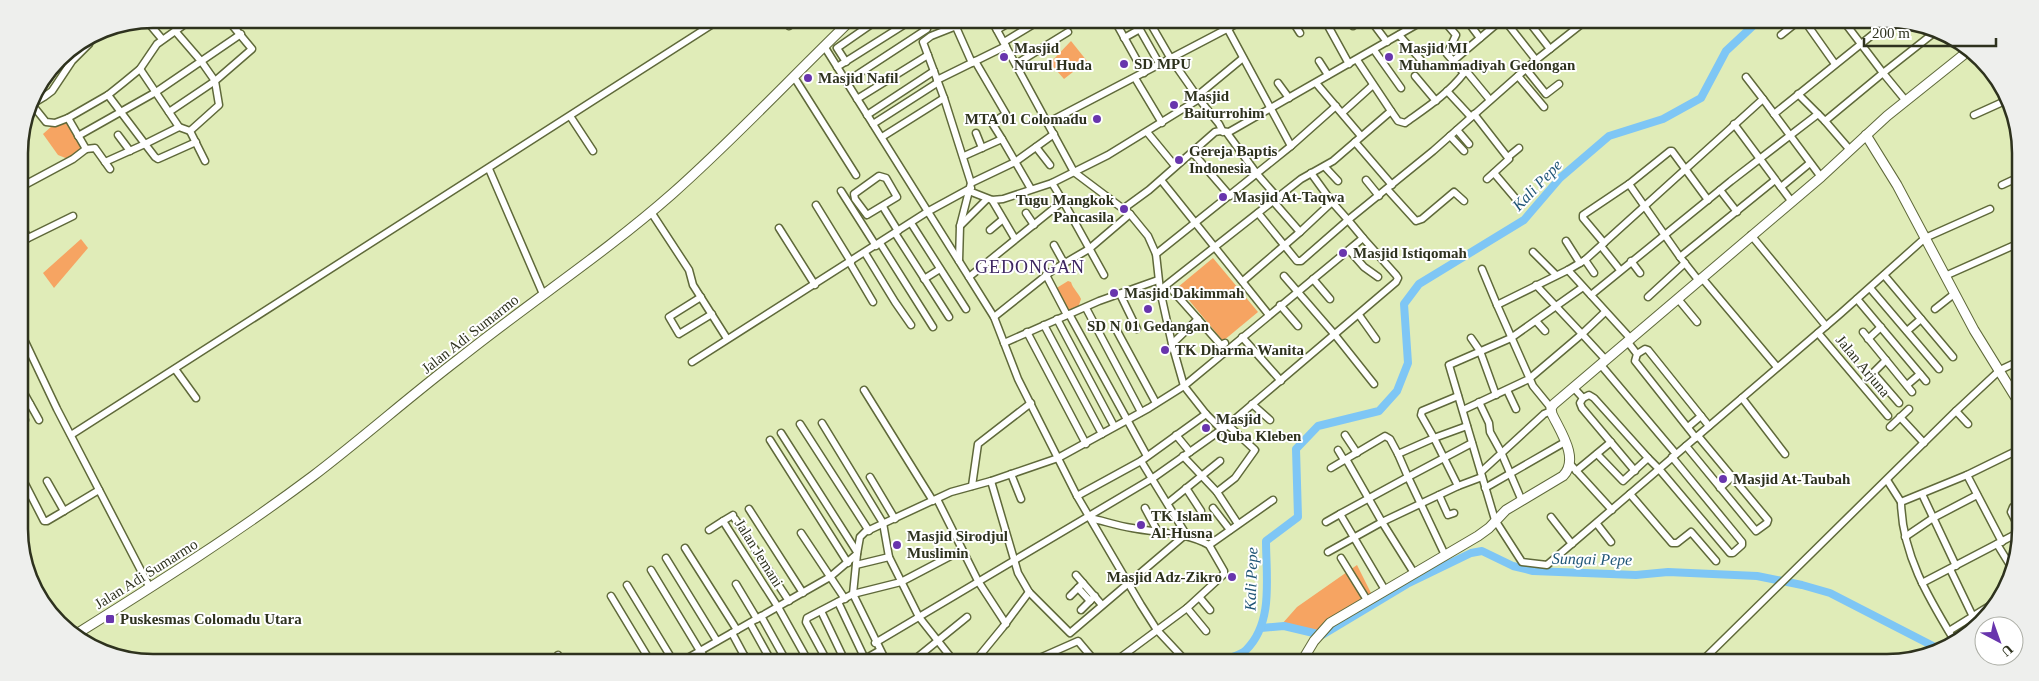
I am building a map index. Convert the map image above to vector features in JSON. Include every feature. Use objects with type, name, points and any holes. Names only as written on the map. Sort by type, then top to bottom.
[{"type":"main road","name":"Jalan Adi Sumarmo","points":[[81,631],[234,533],[312,477],[382,423],[460,358],[614,242],[651,212],[722,147],[843,28]]},
{"type":"main road","points":[[1306,653],[1317,637],[1330,623],[1478,536],[1506,510],[1573,468],[1565,442],[1551,410],[1573,387],[1792,202],[1866,135],[1963,53]]},
{"type":"main road","points":[[1866,135],[1897,185],[1954,294],[2012,390]]},
{"type":"street","points":[[153,28],[162,39]]},
{"type":"street","points":[[35,110],[50,124],[68,118],[108,95],[140,69],[152,50],[162,39],[181,28]]},
{"type":"street","points":[[169,112],[215,81],[252,49],[235,28]]},
{"type":"street","points":[[71,435],[707,28]]},
{"type":"street","points":[[837,48],[866,28]]},
{"type":"street","points":[[837,67],[899,28]]},
{"type":"street","points":[[846,82],[927,28]]},
{"type":"street","points":[[951,28],[924,41],[964,156],[970,188],[960,226],[959,261]]},
{"type":"street","points":[[957,28],[974,62],[1006,114],[992,123],[1031,189]]},
{"type":"street","points":[[1000,28],[997,30],[1074,172],[1130,214],[1148,236],[1156,254],[1160,290],[1184,386],[1221,430]]},
{"type":"street","points":[[873,124],[937,82],[1005,44],[1029,28]]},
{"type":"street","points":[[1119,28],[1144,74]]},
{"type":"street","points":[[1153,28],[1171,59],[1198,97],[1300,232]]},
{"type":"street","points":[[1047,123],[1144,74],[1228,28],[1291,146]]},
{"type":"street","points":[[1297,28],[1300,33]]},
{"type":"street","points":[[1329,28],[1349,64]]},
{"type":"street","points":[[1376,28],[1387,42]]},
{"type":"street","points":[[1123,209],[1161,180],[1215,132],[1225,132],[1271,108],[1411,28]]},
{"type":"street","points":[[1450,28],[1456,35],[1446,53],[1464,73],[1467,72],[1490,100]]},
{"type":"street","points":[[1472,28],[1480,38]]},
{"type":"street","points":[[1453,61],[1492,28]]},
{"type":"street","points":[[1511,28],[1536,60]]},
{"type":"street","points":[[1534,28],[1550,49]]},
{"type":"street","points":[[1258,213],[1297,261],[1301,261],[1576,28]]},
{"type":"street","points":[[1781,35],[1790,28]]},
{"type":"street","points":[[1810,28],[1835,64]]},
{"type":"street","points":[[1849,28],[1906,101]]},
{"type":"street","points":[[1774,114],[1882,28]]},
{"type":"street","points":[[1124,38],[1140,29],[1160,65]]},
{"type":"street","points":[[176,32],[201,61],[215,81],[218,105],[190,131]]},
{"type":"street","points":[[1016,64],[1068,32]]},
{"type":"street","points":[[78,136],[156,92],[241,34]]},
{"type":"street","points":[[1399,35],[1421,60]]},
{"type":"street","points":[[1824,121],[1930,36]]},
{"type":"street","points":[[826,44],[837,48],[846,62]]},
{"type":"street","points":[[826,44],[846,82],[994,317],[1018,379],[1089,517],[1157,630],[1179,653]]},
{"type":"street","points":[[39,98],[52,91],[72,61],[86,46]]},
{"type":"street","points":[[1374,50],[1401,88]]},
{"type":"street","points":[[858,99],[928,55]]},
{"type":"street","points":[[960,226],[990,200],[1003,199],[1052,183],[1108,155],[1147,132],[1198,97],[1243,58]]},
{"type":"street","points":[[1357,60],[1390,111],[1398,121],[1406,123],[1436,101],[1464,73]]},
{"type":"street","points":[[1319,61],[1328,75]]},
{"type":"street","points":[[140,69],[180,127],[190,131],[205,161]]},
{"type":"street","points":[[1526,69],[1546,94],[1559,84]]},
{"type":"street","points":[[867,115],[934,71]]},
{"type":"street","points":[[794,76],[856,175]]},
{"type":"street","points":[[1415,76],[1436,101]]},
{"type":"street","points":[[1518,76],[1544,107]]},
{"type":"street","points":[[1746,77],[1821,177]]},
{"type":"street","points":[[1135,78],[1162,122]]},
{"type":"street","points":[[1278,83],[1289,98]]},
{"type":"street","points":[[1316,83],[1361,136]]},
{"type":"street","points":[[1342,113],[1373,86]]},
{"type":"street","points":[[1447,91],[1508,157]]},
{"type":"street","points":[[1798,94],[1850,150]]},
{"type":"street","points":[[108,95],[157,159],[196,142]]},
{"type":"street","points":[[882,138],[944,98]]},
{"type":"street","points":[[1497,305],[1568,270],[1582,261],[1763,99]]},
{"type":"street","points":[[1974,115],[2001,104]]},
{"type":"street","points":[[1156,254],[1257,174],[1336,106]]},
{"type":"street","points":[[1160,290],[1275,199],[1312,173],[1325,167],[1390,111]]},
{"type":"street","points":[[1591,295],[1720,190],[1818,114]]},
{"type":"street","points":[[570,116],[594,152]]},
{"type":"street","points":[[68,118],[86,149]]},
{"type":"street","points":[[1734,124],[1792,202]]},
{"type":"street","points":[[105,162],[180,127]]},
{"type":"street","points":[[1457,130],[1470,144]]},
{"type":"street","points":[[1147,132],[1175,166]]},
{"type":"street","points":[[976,133],[982,148]]},
{"type":"street","points":[[692,362],[927,212],[1015,162],[1054,134]]},
{"type":"street","points":[[118,135],[130,150]]},
{"type":"street","points":[[1450,136],[1464,152]]},
{"type":"street","points":[[964,156],[1002,139]]},
{"type":"street","points":[[1355,142],[1416,221],[1422,219],[1454,192],[1464,202]]},
{"type":"street","points":[[1036,147],[1050,165]]},
{"type":"street","points":[[28,183],[73,160],[86,149],[95,148],[110,169]]},
{"type":"street","points":[[1487,179],[1508,161],[1508,157],[1519,148]]},
{"type":"street","points":[[1620,270],[1583,216],[1629,184],[1670,151],[1686,168],[1708,200]]},
{"type":"street","points":[[1192,153],[1230,196]]},
{"type":"street","points":[[1781,186],[1810,163]]},
{"type":"street","points":[[1325,167],[1338,181]]},
{"type":"street","points":[[488,169],[543,294]]},
{"type":"street","points":[[876,643],[1089,517],[1190,452],[1228,425],[1398,280],[1396,275],[1332,202],[1312,173]]},
{"type":"street","points":[[1494,173],[1516,199]]},
{"type":"street","points":[[879,176],[886,178],[898,196],[882,207],[866,214],[854,194],[879,176]]},
{"type":"street","points":[[1161,180],[1243,281],[1268,315]]},
{"type":"street","points":[[1366,180],[1379,196]]},
{"type":"street","points":[[1680,257],[1775,180]]},
{"type":"street","points":[[2002,186],[2012,181]]},
{"type":"street","points":[[1052,183],[1104,275]]},
{"type":"street","points":[[1629,184],[1680,257],[1777,367]]},
{"type":"street","points":[[970,188],[990,200],[1015,239]]},
{"type":"street","points":[[1720,190],[1737,212]]},
{"type":"street","points":[[840,191],[933,327]]},
{"type":"street","points":[[969,277],[1062,201]]},
{"type":"street","points":[[1243,281],[1285,246],[1332,202]]},
{"type":"street","points":[[816,205],[873,302]]},
{"type":"street","points":[[882,207],[924,279],[949,317]]},
{"type":"street","points":[[1583,287],[1511,338],[1449,365],[1459,387],[1458,396],[1495,520],[1522,562],[1546,566],[1870,288],[1924,238],[1990,209]]},
{"type":"street","points":[[651,212],[690,272],[692,283],[726,337]]},
{"type":"street","points":[[1026,213],[1034,225]]},
{"type":"street","points":[[994,317],[1046,275],[1089,249],[1130,214]]},
{"type":"street","points":[[28,238],[73,216]]},
{"type":"street","points":[[990,230],[1002,220]]},
{"type":"street","points":[[911,223],[966,309]]},
{"type":"street","points":[[779,228],[815,285]]},
{"type":"street","points":[[1751,235],[1826,326]]},
{"type":"street","points":[[881,654],[853,594],[860,537],[883,524],[957,490],[991,481],[1058,458],[1141,412],[1184,386],[1363,238]]},
{"type":"street","points":[[1566,241],[1594,273]]},
{"type":"street","points":[[1054,245],[1064,263]]},
{"type":"street","points":[[1945,276],[2012,246]]},
{"type":"street","points":[[1349,250],[1364,267],[1378,277]]},
{"type":"street","points":[[865,252],[911,325]]},
{"type":"street","points":[[1533,252],[1556,275]]},
{"type":"street","points":[[1631,261],[1640,273]]},
{"type":"street","points":[[1648,297],[1685,262]]},
{"type":"street","points":[[924,279],[940,269]]},
{"type":"street","points":[[1328,552],[1382,522],[1481,474],[1501,452],[1551,410],[1536,391],[1530,379],[1482,269]]},
{"type":"street","points":[[1568,270],[1629,339],[1637,354]]},
{"type":"street","points":[[1046,275],[1148,456]]},
{"type":"street","points":[[1884,275],[1952,357]]},
{"type":"street","points":[[1284,276],[1374,384]]},
{"type":"street","points":[[1313,279],[1330,299]]},
{"type":"street","points":[[1004,342],[1044,324],[1158,280]]},
{"type":"street","points":[[1536,285],[1582,334],[1742,542],[1742,545],[1732,553],[1730,552],[1660,469],[1594,398],[1589,395],[1582,398],[1580,403],[1582,408],[1635,470]]},
{"type":"street","points":[[1870,288],[1939,369]]},
{"type":"street","points":[[1173,291],[1221,345],[1225,343]]},
{"type":"street","points":[[1120,294],[1138,330]]},
{"type":"street","points":[[1935,309],[1954,294]]},
{"type":"street","points":[[701,297],[669,317],[679,334],[712,314]]},
{"type":"street","points":[[1678,299],[1697,322]]},
{"type":"street","points":[[1857,299],[1926,381]]},
{"type":"street","points":[[1280,305],[1298,326]]},
{"type":"street","points":[[1086,308],[1141,412]]},
{"type":"street","points":[[1463,410],[1530,379],[1605,312]]},
{"type":"street","points":[[1359,315],[1376,339]]},
{"type":"street","points":[[1172,344],[1198,319]]},
{"type":"street","points":[[1907,331],[1921,319]]},
{"type":"street","points":[[1057,320],[1114,426]]},
{"type":"street","points":[[1536,321],[1545,331]]},
{"type":"street","points":[[1044,324],[1102,434]]},
{"type":"street","points":[[1868,339],[1881,327]]},
{"type":"street","points":[[1117,331],[1156,403]]},
{"type":"street","points":[[1027,332],[1086,444]]},
{"type":"street","name":"Jalan Arjuna","points":[[1818,332],[1888,416]]},
{"type":"street","points":[[1863,332],[1912,392]]},
{"type":"street","points":[[1242,337],[1280,380]]},
{"type":"street","points":[[1471,338],[1480,351],[1496,395]]},
{"type":"street","points":[[28,347],[150,588]]},
{"type":"street","points":[[1686,446],[1755,530],[1758,530],[1768,522],[1635,361],[1637,354],[1645,349],[1648,350],[1709,426]]},
{"type":"street","points":[[1886,360],[1873,372],[1899,403]]},
{"type":"street","points":[[1710,653],[1956,411],[2000,370],[2012,364]]},
{"type":"street","points":[[175,369],[196,398]]},
{"type":"street","points":[[1907,385],[1920,374]]},
{"type":"street","points":[[1573,387],[1582,398]]},
{"type":"street","points":[[864,390],[935,500],[978,581],[1006,624]]},
{"type":"street","points":[[1507,390],[1516,409]]},
{"type":"street","points":[[1458,396],[1421,412],[1458,486]]},
{"type":"street","points":[[1742,398],[1785,454]]},
{"type":"street","points":[[28,400],[39,420]]},
{"type":"street","points":[[1479,402],[1489,423],[1490,432],[1511,473],[1522,501]]},
{"type":"street","points":[[972,486],[978,444],[1030,403]]},
{"type":"street","points":[[1252,404],[1270,420]]},
{"type":"street","points":[[1890,427],[1909,409]]},
{"type":"street","points":[[1956,411],[1968,424]]},
{"type":"street","points":[[1077,496],[1141,461],[1206,414]]},
{"type":"street","points":[[1688,427],[1701,416]]},
{"type":"street","points":[[1900,417],[1924,443]]},
{"type":"street","points":[[822,423],[883,524],[889,557],[919,617],[948,654]]},
{"type":"street","points":[[800,424],[869,531]]},
{"type":"street","points":[[1217,492],[1235,478],[1255,450],[1228,425]]},
{"type":"street","points":[[1398,454],[1467,426]]},
{"type":"street","points":[[781,433],[857,553]]},
{"type":"street","points":[[1176,435],[1190,452]]},
{"type":"street","points":[[1345,436],[1356,453]]},
{"type":"street","points":[[1331,468],[1385,436],[1390,439],[1445,555]]},
{"type":"street","points":[[770,440],[848,563]]},
{"type":"street","points":[[1485,488],[1565,442]]},
{"type":"street","points":[[1611,442],[1597,454],[1573,468],[1612,510]]},
{"type":"street","points":[[1326,522],[1472,443]]},
{"type":"street","points":[[1338,450],[1414,573]]},
{"type":"street","points":[[1901,502],[1967,475],[2012,453]]},
{"type":"street","points":[[1597,454],[1623,481],[1648,458]]},
{"type":"street","points":[[1183,456],[1217,492],[1238,524]]},
{"type":"street","points":[[1141,461],[1168,503],[1185,535]]},
{"type":"street","points":[[1168,503],[1220,461]]},
{"type":"street","points":[[1011,474],[1021,499]]},
{"type":"street","points":[[1967,475],[2007,559]]},
{"type":"street","points":[[870,477],[895,519]]},
{"type":"street","points":[[1720,488],[1732,477]]},
{"type":"street","points":[[1887,480],[1901,502],[1905,537],[1922,583],[1951,635]]},
{"type":"street","points":[[47,481],[64,511]]},
{"type":"street","points":[[991,481],[1016,560],[1018,573],[1029,592],[1088,653]]},
{"type":"street","points":[[1186,488],[1201,511]]},
{"type":"street","points":[[28,490],[44,521],[99,490]]},
{"type":"street","points":[[1630,494],[1672,543],[1677,543],[1690,532],[1716,561]]},
{"type":"street","points":[[1922,494],[1972,617]]},
{"type":"street","points":[[1439,495],[1448,515],[1454,513]]},
{"type":"street","points":[[1905,537],[1933,518],[1978,495]]},
{"type":"street","points":[[1209,545],[1274,500]]},
{"type":"street","points":[[1145,508],[1158,532]]},
{"type":"street","points":[[1213,508],[1230,530]]},
{"type":"street","points":[[749,509],[803,593]]},
{"type":"street","points":[[1340,514],[1385,590]]},
{"type":"street","name":"Jalan Jemani","points":[[789,601],[734,517],[723,521],[778,607],[804,654]]},
{"type":"street","points":[[1089,517],[1124,527],[1185,535],[1198,539],[1209,545],[1224,572],[1200,598],[1126,653]]},
{"type":"street","points":[[1550,517],[1572,544]]},
{"type":"street","points":[[709,530],[723,521]]},
{"type":"street","points":[[1596,524],[1611,542]]},
{"type":"street","points":[[801,533],[845,599]]},
{"type":"street","points":[[1070,633],[1185,535]]},
{"type":"street","points":[[1922,583],[2011,537]]},
{"type":"street","points":[[685,548],[734,632],[744,654]]},
{"type":"street","points":[[823,654],[805,621],[807,618],[853,594],[901,582],[962,550]]},
{"type":"street","points":[[696,654],[830,577],[857,553]]},
{"type":"street","points":[[856,565],[889,557]]},
{"type":"street","points":[[666,558],[717,641]]},
{"type":"street","points":[[1341,558],[1368,600]]},
{"type":"street","points":[[651,570],[702,654]]},
{"type":"street","points":[[1076,575],[1092,599],[1102,605]]},
{"type":"street","points":[[736,584],[781,654]]},
{"type":"street","points":[[627,585],[669,654]]},
{"type":"street","points":[[1070,596],[1081,585]]},
{"type":"street","points":[[981,654],[1029,592]]},
{"type":"street","points":[[611,596],[646,654]]},
{"type":"street","points":[[1200,598],[1210,610]]},
{"type":"street","points":[[1080,610],[1092,599]]},
{"type":"street","points":[[838,602],[862,654]]},
{"type":"street","points":[[1187,608],[1206,631]]},
{"type":"street","points":[[821,611],[841,654]]},
{"type":"street","points":[[1949,631],[1977,614]]},
{"type":"street","points":[[922,654],[967,617]]},
{"type":"street","points":[[750,623],[767,654]]},
{"type":"street","points":[[1050,653],[1078,641]]},
{"type":"street","points":[[874,654],[879,651]]},
{"type":"shaded area","points":[[1071,41],[1087,61],[1064,79],[1050,63]]},
{"type":"shaded area","points":[[67,120],[83,148],[68,159],[58,155],[43,134],[52,126]]},
{"type":"shaded area","points":[[81,239],[88,248],[54,288],[43,273]]},
{"type":"shaded area","points":[[1213,258],[1258,312],[1223,341],[1178,287]]},
{"type":"shaded area","points":[[1068,281],[1071,282],[1081,299],[1078,308],[1067,313],[1055,289]]},
{"type":"shaded area","points":[[1357,565],[1371,593],[1327,619],[1315,632],[1282,624],[1297,607]]},
{"type":"waterway","name":"Kali Pepe","points":[[1241,653],[1255,639],[1265,613],[1267,584],[1266,541],[1298,517],[1296,449],[1318,426],[1379,411],[1397,391],[1408,363],[1404,304],[1419,284],[1524,220],[1560,178],[1609,136],[1663,119],[1701,98],[1726,51],[1751,28]]},
{"type":"waterway","name":"Sungai Pepe","points":[[1261,628],[1284,626],[1322,635],[1407,584],[1471,553],[1482,551],[1513,566],[1533,571],[1636,575],[1668,572],[1757,576],[1802,585],[1830,593],[1931,645]]},
{"type":"place","name":"Masjid Nurul Huda","points":[[1004,57]]},
{"type":"place","name":"Masjid MI Muhammadiyah Gedongan","points":[[1389,57]]},
{"type":"place","name":"SD MPU","points":[[1124,64]]},
{"type":"place","name":"Masjid Nafil","points":[[808,78]]},
{"type":"place","name":"Masjid Baiturrohim","points":[[1174,105]]},
{"type":"place","name":"MTA 01 Colomadu","points":[[1097,119]]},
{"type":"place","name":"Gereja Baptis Indonesia","points":[[1179,160]]},
{"type":"place","name":"Masjid At-Taqwa","points":[[1223,197]]},
{"type":"place","name":"Tugu Mangkok Pancasila","points":[[1124,209]]},
{"type":"place","name":"Masjid Istiqomah","points":[[1343,253]]},
{"type":"place","name":"Masjid Dakimmah","points":[[1114,293]]},
{"type":"place","name":"SD N 01 Gedangan","points":[[1148,309]]},
{"type":"place","name":"TK Dharma Wanita","points":[[1165,350]]},
{"type":"place","name":"Masjid Quba Kleben","points":[[1206,428]]},
{"type":"place","name":"Masjid At-Taubah","points":[[1723,479]]},
{"type":"place","name":"TK Islam Al-Husna","points":[[1141,525]]},
{"type":"place","name":"Masjid Sirodjul Muslimin","points":[[897,545]]},
{"type":"place","name":"Masjid Adz-Zikro","points":[[1232,577]]},
{"type":"place","name":"Puskesmas Colomadu Utara","points":[[110,619]]},
{"type":"district","name":"GEDONGAN","points":[[1030,267]]}]
